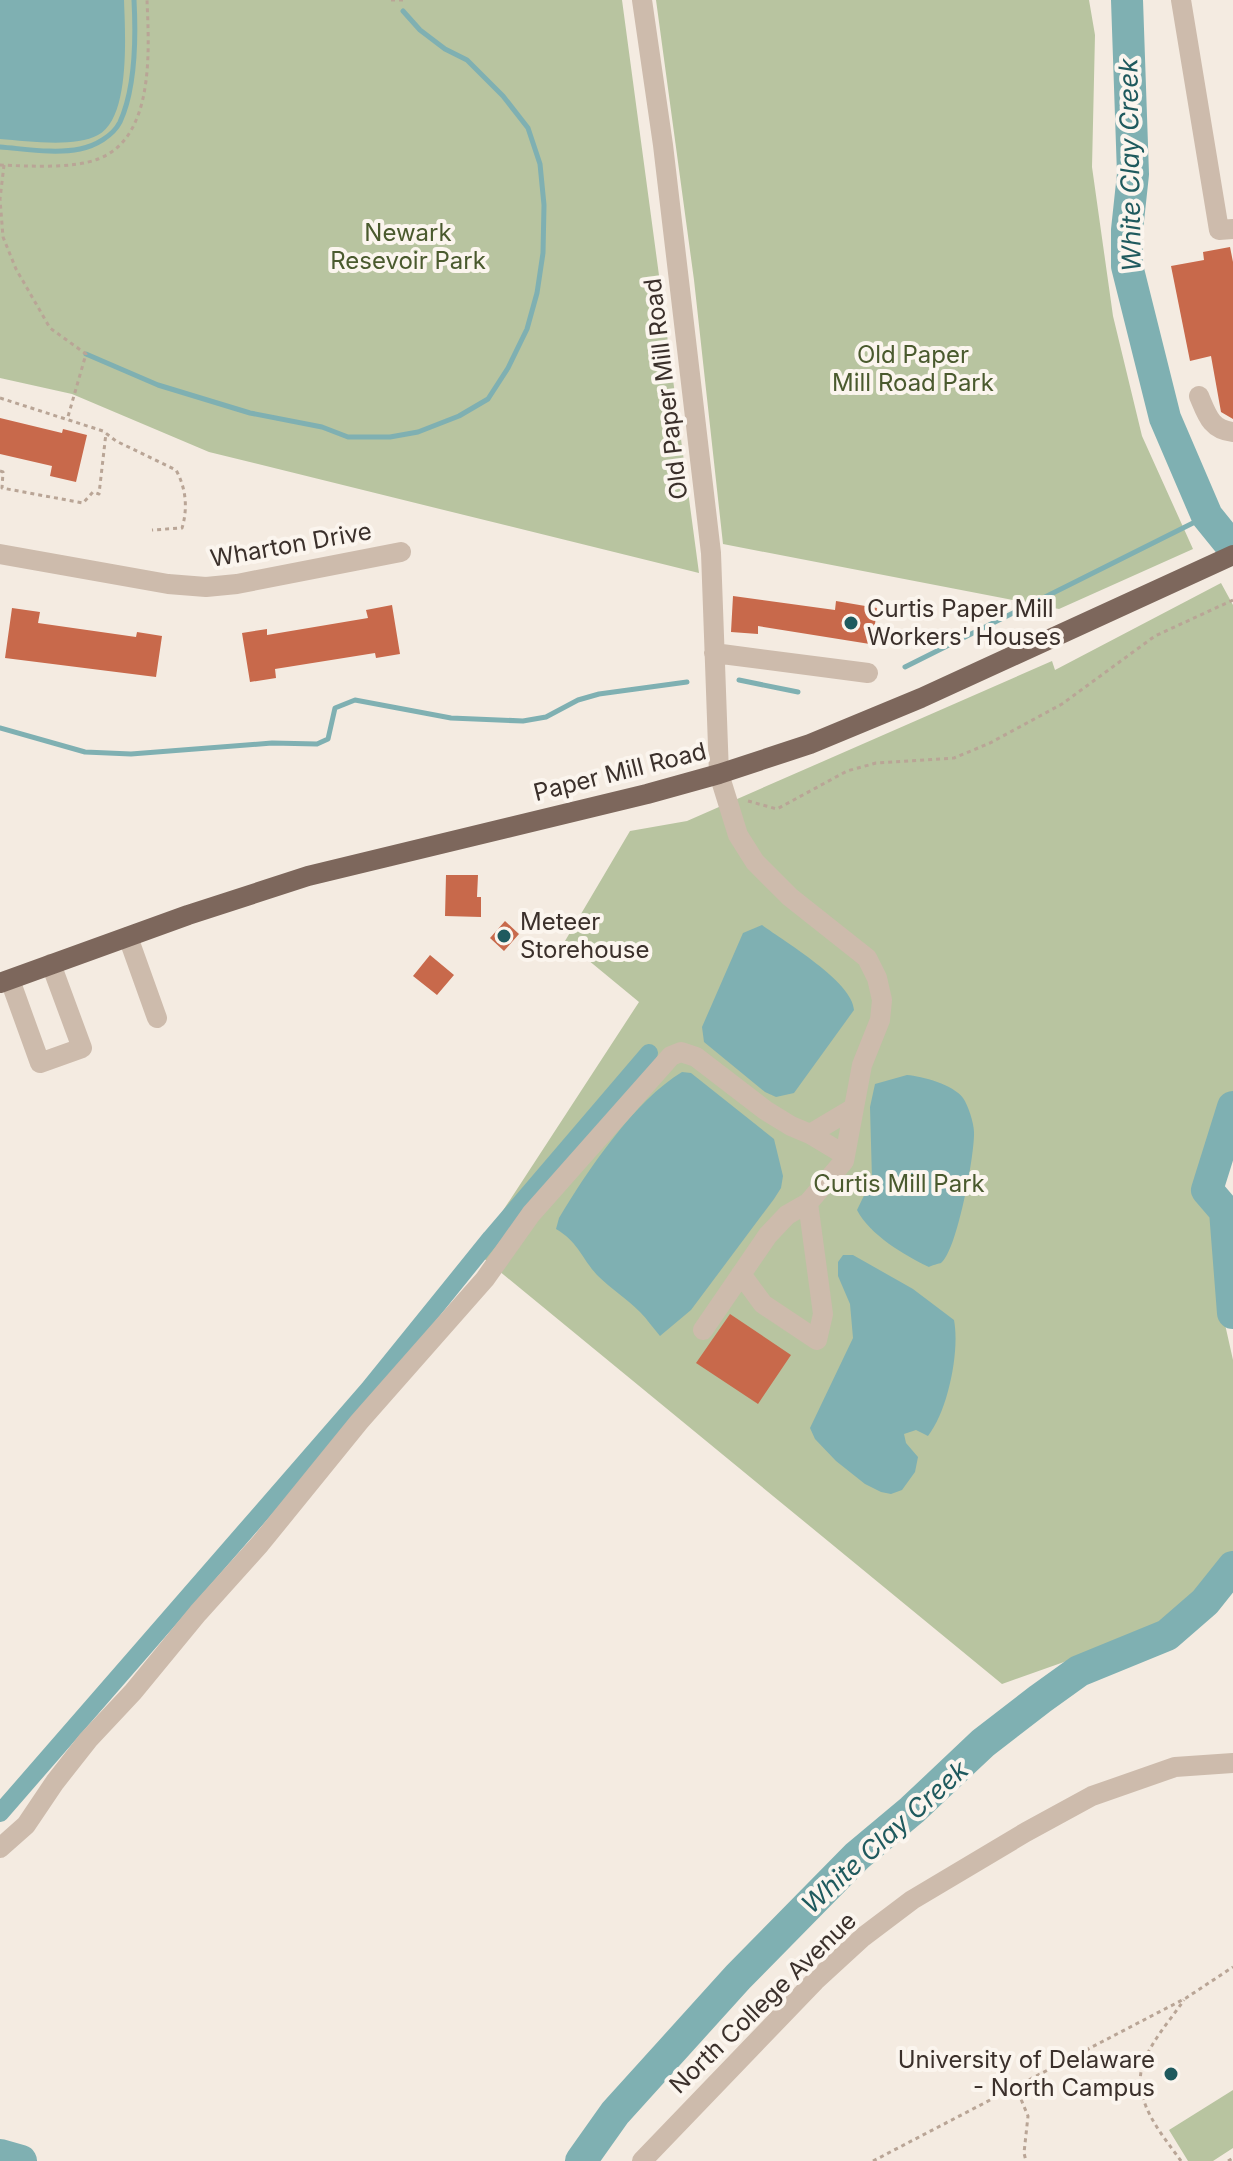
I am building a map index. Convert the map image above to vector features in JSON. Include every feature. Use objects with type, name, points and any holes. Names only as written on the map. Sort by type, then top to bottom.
[{"type":"main road","name":"Paper Mill Road","points":[[5,981],[308,876],[719,774],[810,744],[886,714],[1233,555]]},
{"type":"street","name":"Old Paper Mill Road","points":[[642,0],[663,145],[709,532],[719,774],[738,835],[755,862],[790,897],[867,958],[877,978],[882,1000],[880,1020],[862,1065],[852,1109]]},
{"type":"street","points":[[1181,0],[1219,230],[1233,229]]},
{"type":"street","points":[[1199,396],[1208,419],[1215,427],[1233,432]]},
{"type":"street","name":"Wharton Drive","points":[[0,554],[168,584],[206,587],[237,584],[401,552]]},
{"type":"street","points":[[714,653],[868,673]]},
{"type":"street","points":[[128,937],[157,1018]]},
{"type":"street","points":[[5,981],[40,1063],[82,1048],[51,964]]},
{"type":"street","points":[[0,1848],[26,1825],[88,1740],[260,1544],[359,1422],[485,1279],[531,1214],[671,1056],[681,1052],[696,1057],[765,1110],[845,1155]]},
{"type":"street","points":[[810,1134],[852,1109]]},
{"type":"street","points":[[703,1330],[777,1225],[808,1203],[844,1161],[852,1109]]},
{"type":"street","points":[[741,1274],[763,1304],[817,1340],[823,1314],[808,1203]]},
{"type":"street","name":"North College Avenue","points":[[642,2161],[815,1981],[863,1937],[912,1900],[1092,1796],[1175,1767],[1233,1763]]},
{"type":"path","points":[[67,420],[86,354],[50,328],[16,269],[3,237],[0,199],[2,165],[94,161],[108,155],[122,143],[138,114],[146,81],[149,46],[147,0]]},
{"type":"path","points":[[391,0],[405,0]]},
{"type":"path","points":[[0,398],[106,433],[176,470],[182,479],[187,513],[182,528],[152,530]]},
{"type":"path","points":[[0,471],[3,472],[2,488],[83,503],[93,492],[99,494],[106,433]]},
{"type":"path","points":[[743,800],[777,809],[847,771],[876,763],[933,761],[966,753],[1025,726],[1062,704],[1142,645],[1233,600]]},
{"type":"path","points":[[873,2161],[1186,1998],[1233,1967]]},
{"type":"path","points":[[1181,2161],[1143,2101],[1141,2083],[1144,2060],[1186,1998]]},
{"type":"path","points":[[1015,2085],[1028,2116],[1026,2161]]},
{"type":"path","points":[[1228,2161],[1233,2158]]},
{"type":"green space","name":"Newark Resevoir Park","points":[[0,0],[622,0],[699,573],[209,452],[72,394],[0,378]]},
{"type":"green space","name":"Old Paper Mill Road Park","points":[[656,0],[1089,0],[1095,35],[1092,167],[1113,316],[1142,436],[1193,549],[1059,609],[723,544],[694,280]]},
{"type":"green space","name":"Curtis Mill Park","points":[[1221,583],[1233,605],[1233,1100],[1219,1175],[1212,1238],[1220,1302],[1233,1360],[1233,1552],[1160,1628],[1002,1684],[476,1252],[639,1002],[565,941],[630,831],[687,821],[1052,661],[1055,670]]},
{"type":"green space","points":[[1233,2090],[1233,2148],[1213,2161],[1188,2161],[1169,2130]]},
{"type":"water","points":[[0,0],[124,0],[125,52],[121,93],[109,126],[98,135],[64,143],[0,139]]},
{"type":"water","points":[[762,925],[831,975],[851,999],[854,1010],[794,1093],[776,1097],[765,1092],[704,1042],[702,1027],[743,933]]},
{"type":"water","points":[[682,1072],[691,1073],[774,1139],[783,1176],[781,1188],[774,1199],[691,1310],[660,1336],[640,1312],[597,1275],[574,1245],[556,1229],[570,1199],[613,1138],[647,1100]]},
{"type":"water","points":[[907,1075],[937,1082],[959,1093],[967,1105],[974,1128],[968,1180],[953,1241],[941,1263],[929,1267],[879,1236],[857,1210],[872,1179],[870,1107],[875,1084]]},
{"type":"water","points":[[843,1255],[853,1255],[913,1289],[954,1320],[954,1364],[947,1396],[928,1436],[916,1430],[904,1434],[906,1443],[918,1457],[915,1472],[902,1490],[891,1494],[865,1484],[836,1461],[815,1439],[810,1428],[853,1338],[850,1304],[838,1276],[838,1262]]},
{"type":"building","points":[[1230,247],[1233,262],[1233,419],[1221,412],[1211,356],[1190,361],[1171,266],[1204,260],[1203,252]]},
{"type":"building","points":[[0,418],[62,433],[63,429],[87,435],[76,482],[50,476],[52,466],[0,454]]},
{"type":"building","points":[[733,596],[835,610],[836,601],[877,608],[875,624],[880,625],[876,645],[758,626],[758,634],[731,632]]},
{"type":"building","points":[[392,605],[400,654],[376,658],[375,653],[275,669],[276,678],[250,682],[242,633],[267,629],[267,635],[368,618],[366,610]]},
{"type":"building","points":[[12,608],[40,612],[38,623],[136,637],[137,632],[162,636],[156,677],[5,658]]},
{"type":"building","points":[[446,875],[478,875],[477,897],[481,897],[481,917],[445,916]]},
{"type":"building","name":"Meteer Storehouse","points":[[505,921],[519,934],[504,951],[490,938]]},
{"type":"building","points":[[430,955],[454,975],[437,995],[413,976]]},
{"type":"building","points":[[730,1314],[791,1355],[758,1404],[696,1363]]},
{"type":"waterway","points":[[0,147],[40,151],[80,149],[103,140],[113,132],[125,108],[132,78],[134,0]]},
{"type":"waterway","name":"White Clay Creek","points":[[1127,0],[1133,174],[1127,266],[1165,418],[1207,516],[1233,548]]},
{"type":"waterway","points":[[86,354],[158,385],[250,413],[322,427],[348,437],[390,437],[418,432],[459,416],[488,399],[527,329],[537,293],[543,253],[544,205],[540,164],[528,128],[503,96],[467,60],[445,49],[420,30],[403,11]]},
{"type":"waterway","points":[[905,667],[1207,516]]},
{"type":"waterway","points":[[739,680],[798,692]]},
{"type":"waterway","points":[[0,728],[85,752],[131,754],[272,743],[317,744],[328,739],[335,708],[355,700],[451,718],[523,721],[546,717],[578,700],[599,694],[687,682]]},
{"type":"waterway","points":[[0,1813],[369,1389],[491,1238],[649,1053]]},
{"type":"waterway","name":"White Clay Creek","points":[[1233,1107],[1207,1190],[1225,1211],[1233,1313]]},
{"type":"waterway","name":"White Clay Creek","points":[[581,2161],[615,2113],[738,1977],[857,1856],[912,1810],[983,1743],[1079,1671],[1167,1635],[1205,1602],[1233,1567]]},
{"type":"waterway","name":"White Clay Creek","points":[[0,2155],[21,2161]]},
{"type":"place","name":"Curtis Paper Mill Workers' Houses","points":[[851,623]]},
{"type":"place","name":"Meteer Storehouse","points":[[504,936]]},
{"type":"place","name":"University of Delaware - North Campus","points":[[1171,2074]]}]
